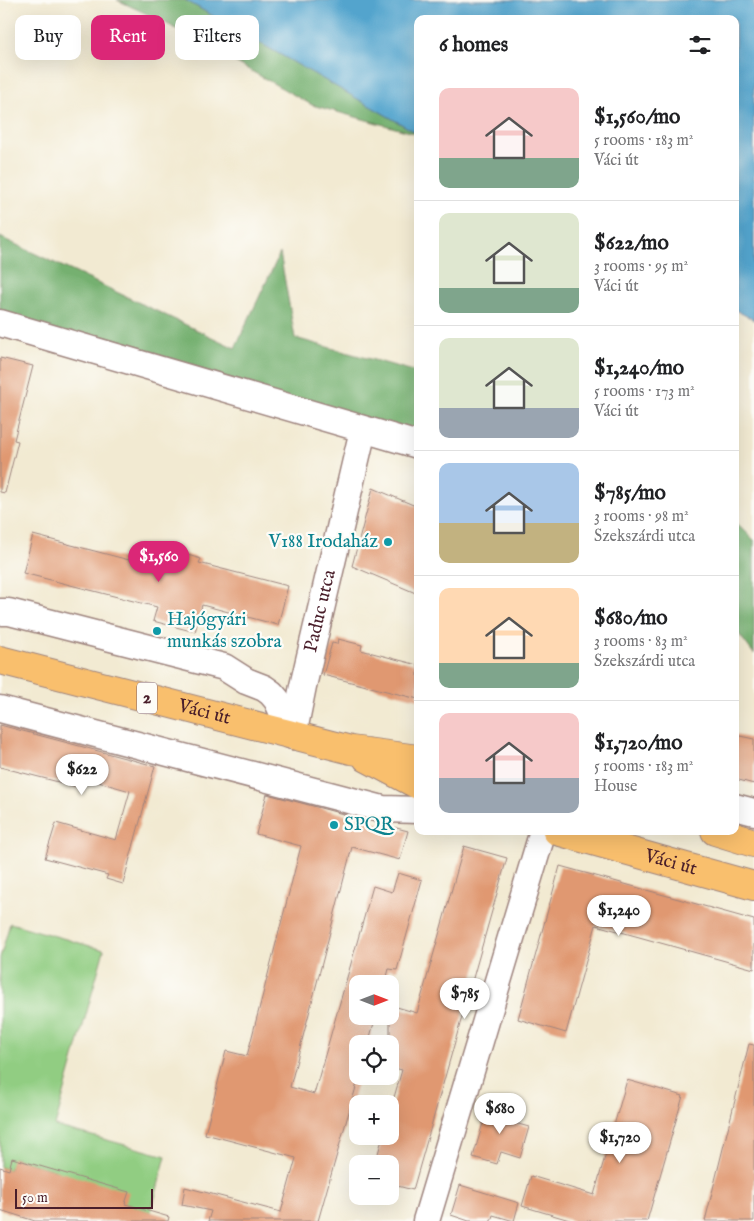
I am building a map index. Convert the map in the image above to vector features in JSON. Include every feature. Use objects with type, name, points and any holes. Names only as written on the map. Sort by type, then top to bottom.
[{"type":"main road","name":"Váci út","points":[[0,660],[350,750],[414,758]]},
{"type":"main road","name":"Váci út","points":[[350,750],[414,783]]},
{"type":"main road","name":"Váci út","points":[[571,835],[754,886]]},
{"type":"main road","points":[[728,835],[754,843]]},
{"type":"street","points":[[0,322],[414,445]]},
{"type":"street","name":"Paduc utca","points":[[294,736],[303,686],[363,430]]},
{"type":"street","points":[[0,612],[9,612],[224,667],[246,681],[270,692],[277,700],[294,736]]},
{"type":"street","points":[[0,709],[383,809],[414,810]]},
{"type":"street","points":[[739,808],[754,812]]},
{"type":"street","points":[[426,1221],[542,835]]},
{"type":"green space","points":[[117,0],[185,0],[211,15],[175,15],[175,28],[165,23],[165,15],[149,15]]},
{"type":"green space","points":[[259,42],[414,131],[414,133],[312,105],[232,60],[259,60]]},
{"type":"green space","points":[[0,237],[235,348],[280,253],[295,338],[414,371],[414,443],[0,318]]},
{"type":"green space","points":[[739,525],[754,540],[754,654],[739,634]]},
{"type":"green space","points":[[10,923],[104,950],[55,1126],[166,1156],[151,1212],[125,1204],[54,1170],[13,1158],[9,1170],[0,1167],[0,958]]},
{"type":"water","points":[[185,0],[754,0],[754,320],[739,312],[739,15],[414,15],[414,131],[259,42],[259,15],[211,15]]},
{"type":"building","points":[[0,358],[33,366],[14,440],[18,441],[5,493],[0,492]]},
{"type":"building","name":"V188 Irodaház","points":[[373,488],[414,505],[414,592],[352,566]]},
{"type":"building","points":[[33,535],[156,567],[159,553],[180,558],[181,553],[201,559],[199,563],[288,586],[278,625],[202,605],[195,632],[153,621],[157,607],[23,573]]},
{"type":"building","points":[[338,639],[362,645],[361,650],[414,664],[414,698],[323,675],[332,643],[337,644]]},
{"type":"building","points":[[0,725],[155,766],[123,884],[106,879],[108,875],[45,858],[56,823],[116,840],[130,791],[81,777],[78,787],[0,767]]},
{"type":"building","points":[[739,736],[754,739],[754,784],[739,780]]},
{"type":"building","points":[[267,794],[408,831],[400,860],[352,847],[290,1087],[314,1094],[373,886],[392,892],[398,873],[422,880],[397,970],[389,969],[387,975],[349,975],[349,1025],[373,1025],[371,1035],[349,1035],[349,1085],[357,1085],[354,1095],[349,1095],[349,1112],[318,1221],[208,1221],[211,1211],[182,1205],[185,1187],[281,1212],[296,1158],[205,1134],[226,1051],[247,1056],[301,846],[256,834]]},
{"type":"building","points":[[464,846],[507,858],[413,1190],[399,1186],[399,1155],[378,1155],[380,1145],[399,1145],[399,1095],[395,1095],[402,1070],[399,1069],[399,1035],[390,1035],[390,1025],[399,1025],[399,1008],[417,1013]]},
{"type":"building","points":[[560,866],[754,920],[754,969],[596,925],[566,1033],[518,1019]]},
{"type":"building","points":[[749,1044],[754,1045],[754,1221],[705,1221]]},
{"type":"building","points":[[627,1080],[683,1096],[647,1221],[573,1221],[522,1206],[531,1176],[594,1195]]},
{"type":"building","points":[[489,1103],[515,1111],[511,1122],[529,1127],[520,1158],[501,1152],[497,1164],[473,1157]]},
{"type":"building","points":[[12,1158],[129,1192],[125,1204],[169,1217],[168,1221],[35,1221],[0,1210],[0,1167],[9,1170]]},
{"type":"building","points":[[460,1185],[519,1203],[514,1221],[493,1215],[491,1221],[469,1221],[451,1215]]},
{"type":"place","name":"V188 Irodaház","points":[[388,542]]},
{"type":"place","name":"Hajógyári munkás szobra","points":[[157,631]]},
{"type":"place","name":"SPQR","points":[[334,825]]}]
